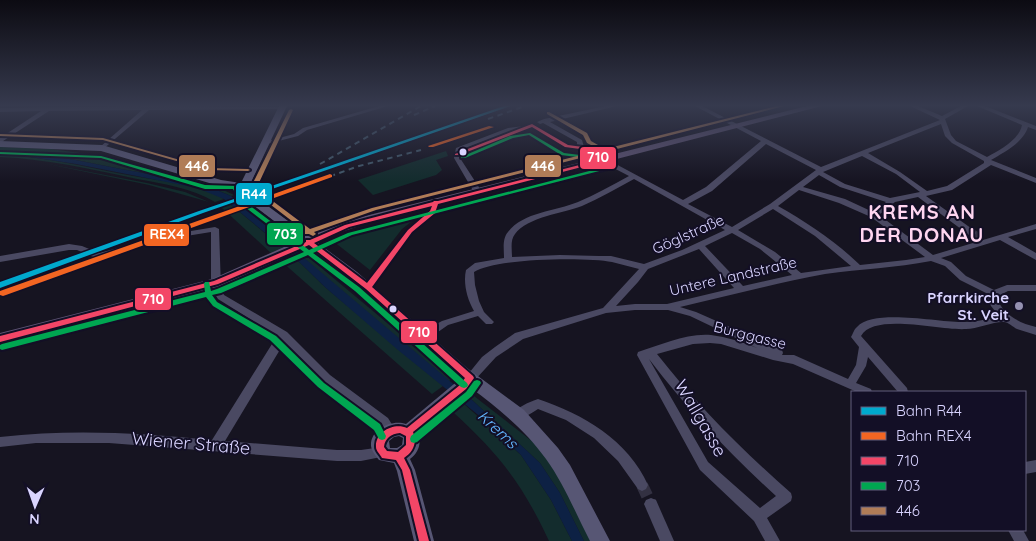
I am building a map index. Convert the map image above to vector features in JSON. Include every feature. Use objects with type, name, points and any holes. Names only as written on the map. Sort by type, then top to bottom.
[{"type":"main road","points":[[271,131],[246,183],[250,197],[368,287],[424,336],[467,382],[518,416],[552,453],[564,471],[600,541]]},
{"type":"main road","points":[[0,339],[216,283],[266,262],[308,241],[347,226],[716,131]]},
{"type":"main road","points":[[0,143],[102,148],[220,183],[246,183]]},
{"type":"main road","points":[[408,432],[467,382]]},
{"type":"main road","points":[[390,454],[410,448],[412,439],[408,432],[401,429],[390,431],[385,434],[379,443],[390,454],[406,470],[424,541]]},
{"type":"street","points":[[0,143],[17,131]]},
{"type":"street","points":[[102,148],[121,131]]},
{"type":"street","points":[[267,142],[296,135],[302,131]]},
{"type":"street","points":[[478,192],[457,151],[461,147],[504,131]]},
{"type":"street","points":[[548,131],[567,146],[581,148],[771,252],[799,276]]},
{"type":"street","points":[[557,131],[580,141],[581,148]]},
{"type":"street","points":[[747,131],[820,171],[829,180],[889,202]]},
{"type":"street","points":[[864,154],[918,131]]},
{"type":"street","points":[[938,131],[948,136],[966,150],[1036,181]]},
{"type":"street","points":[[946,131],[948,136]]},
{"type":"street","points":[[874,215],[889,202],[956,185],[1021,136],[1024,131]]},
{"type":"street","points":[[682,204],[709,189],[765,141]]},
{"type":"street","points":[[864,154],[898,173],[954,220],[972,232]]},
{"type":"street","name":"Göglstraße","points":[[606,310],[635,280],[644,267],[732,230],[773,206],[820,171],[864,154]]},
{"type":"street","points":[[508,259],[508,243],[512,233],[522,226],[544,214],[578,204],[633,177]]},
{"type":"street","points":[[794,190],[842,201],[874,215],[912,240],[932,258],[948,264],[963,278],[994,293]]},
{"type":"street","points":[[368,287],[410,231],[432,212],[436,202]]},
{"type":"street","points":[[773,206],[824,237],[842,251],[858,268]]},
{"type":"street","name":"Untere Landstraße","points":[[467,382],[475,371],[508,342],[518,336],[606,310],[635,307],[667,307],[799,276],[932,258],[984,240],[1001,237],[1036,226]]},
{"type":"street","points":[[0,259],[69,247],[80,248],[98,256],[165,238],[215,230],[216,283],[221,297],[283,335],[326,378],[384,421],[390,431]]},
{"type":"street","points":[[1001,237],[1036,257]]},
{"type":"street","points":[[700,245],[740,289]]},
{"type":"street","points":[[489,322],[478,313],[471,288],[470,269],[508,259],[603,259],[644,267]]},
{"type":"street","points":[[1036,288],[1007,288],[991,296],[993,302],[1006,318],[1017,325],[1036,331]]},
{"type":"street","points":[[667,307],[693,314],[865,391]]},
{"type":"street","points":[[424,336],[445,323],[478,313]]},
{"type":"street","points":[[903,391],[856,337],[859,328],[865,324],[876,322],[911,321],[963,326],[977,325],[1006,318]]},
{"type":"street","points":[[215,446],[283,335]]},
{"type":"street","name":"Burggasse","points":[[646,353],[683,342],[709,338],[729,342],[775,358],[794,360]]},
{"type":"street","points":[[850,384],[861,366],[864,348]]},
{"type":"street","points":[[646,353],[752,466],[786,497],[758,516]]},
{"type":"street","name":"Wallgasse","points":[[646,353],[704,466],[758,516],[772,541]]},
{"type":"street","points":[[518,416],[538,404],[570,415],[610,442],[642,485]]},
{"type":"street","name":"Wiener Straße","points":[[0,442],[26,438],[131,437],[215,446],[365,455],[390,454]]},
{"type":"street","points":[[651,504],[667,541]]},
{"type":"green space","points":[[0,147],[51,149],[109,157],[107,159],[190,178],[215,186],[234,195],[231,196],[177,179],[61,157],[0,151]]},
{"type":"green space","points":[[446,151],[448,156],[436,160],[442,170],[436,175],[373,195],[358,180]]},
{"type":"green space","points":[[0,155],[49,160],[178,183],[203,189],[224,199],[215,202],[197,193],[167,185],[69,165],[0,157]]},
{"type":"green space","points":[[43,163],[147,183],[185,192],[209,202],[149,185]]},
{"type":"green space","points":[[230,204],[283,248],[271,253],[221,207]]},
{"type":"green space","points":[[421,214],[402,229],[370,270],[333,241],[340,236]]},
{"type":"green space","points":[[301,251],[453,378],[449,381],[297,253]]},
{"type":"green space","points":[[292,255],[326,288],[443,386],[432,394],[281,261]]},
{"type":"green space","points":[[474,396],[537,445],[558,474],[591,541],[584,541],[560,493],[540,463],[471,399]]},
{"type":"green space","points":[[464,404],[521,455],[551,500],[572,541],[549,541],[530,503],[509,471],[484,442],[454,413]]},
{"type":"water","name":"Krems","points":[[0,151],[45,155],[163,176],[191,182],[231,196],[471,399],[540,463],[560,493],[584,541],[572,541],[551,500],[521,455],[482,418],[398,350],[326,288],[292,255],[224,199],[197,188],[76,164],[18,155],[0,155]]},
{"type":"tunnel","points":[[972,233],[981,238]]},
{"type":"tunnel","points":[[642,485],[651,504]]},
{"type":"railway","points":[[320,164],[377,131]]},
{"type":"railway","points":[[311,183],[359,166],[421,150]]},
{"type":"railway","points":[[273,196],[315,181]]},
{"type":"rail line","name":"R44","points":[[0,285],[201,212],[436,131]]},
{"type":"rail line","name":"REX4","points":[[431,146],[478,131]]},
{"type":"rail line","name":"REX4","points":[[3,293],[330,176]]},
{"type":"transit line","name":"446","points":[[281,131],[254,187],[256,191],[313,234]]},
{"type":"transit line","name":"710","points":[[457,154],[516,131]]},
{"type":"transit line","name":"710","points":[[542,131],[567,146],[581,148],[603,160]]},
{"type":"transit line","name":"446","points":[[580,131],[585,134],[589,142],[607,152]]},
{"type":"transit line","name":"446","points":[[305,233],[374,209],[682,131]]},
{"type":"transit line","name":"703","points":[[463,157],[512,137],[530,134],[563,154],[578,156],[599,168]]},
{"type":"transit line","name":"446","points":[[0,135],[103,139],[208,169],[248,170]]},
{"type":"transit line","name":"703","points":[[0,153],[101,157],[205,187],[235,187],[243,203],[357,289],[464,385]]},
{"type":"transit line","name":"710","points":[[0,339],[216,283],[347,226],[603,160]]},
{"type":"transit line","name":"703","points":[[2,347],[219,291],[350,234],[605,168]]},
{"type":"transit line","name":"710","points":[[368,287],[410,231],[433,212],[436,202]]},
{"type":"transit line","name":"710","points":[[308,241],[368,287],[470,378]]},
{"type":"transit line","name":"703","points":[[207,284],[209,296],[215,304],[273,338],[321,385],[377,427],[382,436]]},
{"type":"transit line","name":"710","points":[[408,432],[463,387],[470,378]]},
{"type":"transit line","name":"703","points":[[414,439],[469,394],[477,383]]},
{"type":"transit line","name":"710","points":[[401,429],[410,434],[410,447],[399,456],[385,455],[380,448],[383,437],[389,432],[401,429]]},
{"type":"transit line","name":"710","points":[[399,456],[406,470],[424,541]]},
{"type":"place","name":"Pfarrkirche St. Veit","points":[[1019,306]]},
{"type":"district","name":"KREMS AN DER DONAU","points":[[922,222]]}]
